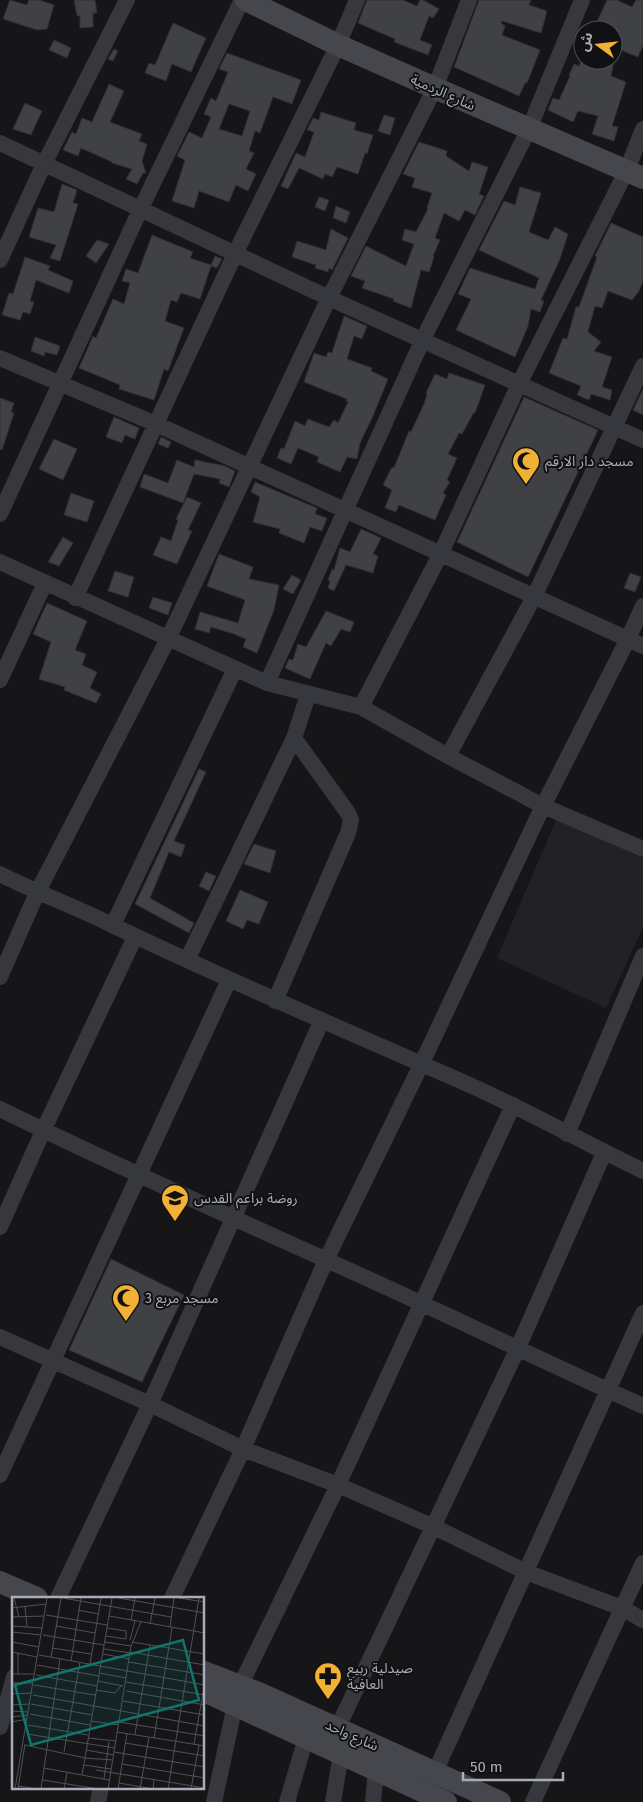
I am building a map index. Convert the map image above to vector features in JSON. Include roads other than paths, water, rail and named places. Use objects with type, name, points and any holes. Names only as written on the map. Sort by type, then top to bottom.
[{"type":"street","points":[[0,260],[44,164],[127,0]]},
{"type":"street","points":[[0,514],[141,208],[242,0]]},
{"type":"street","name":"شارع الردمية","points":[[246,0],[338,45],[434,88],[635,174]]},
{"type":"street","points":[[75,598],[235,254],[338,45],[357,0]]},
{"type":"street","points":[[0,977],[37,893],[168,639],[248,466],[329,298],[434,88],[469,0]]},
{"type":"street","points":[[266,683],[423,339],[529,129],[582,0]]},
{"type":"street","points":[[361,707],[441,553],[519,384],[635,174],[643,128]]},
{"type":"street","points":[[0,143],[329,298],[643,440]]},
{"type":"street","points":[[0,358],[156,424],[636,643]]},
{"type":"street","points":[[448,756],[534,598],[643,366]]},
{"type":"street","points":[[0,562],[75,598],[266,683],[361,707],[543,806],[643,849]]},
{"type":"street","points":[[0,680],[45,583]]},
{"type":"street","points":[[172,1597],[243,1449],[326,1260],[421,1065],[543,806],[636,643],[643,606]]},
{"type":"street","points":[[113,925],[235,669]]},
{"type":"street","points":[[187,960],[294,738],[308,695]]},
{"type":"street","points":[[275,1001],[348,833],[351,820],[348,813],[294,738]]},
{"type":"street","points":[[0,874],[37,893],[113,925],[135,937],[275,1001],[322,1020],[513,1106],[643,1171]]},
{"type":"street","points":[[0,1227],[135,937]]},
{"type":"street","points":[[567,1134],[643,956]]},
{"type":"street","points":[[0,1475],[229,980]]},
{"type":"street","points":[[58,1597],[150,1404],[322,1020]]},
{"type":"street","points":[[214,1802],[237,1696],[338,1486],[513,1106]]},
{"type":"street","points":[[0,1110],[421,1303],[517,1350],[643,1406]]},
{"type":"street","points":[[338,1729],[432,1526],[517,1350],[604,1152]]},
{"type":"street","points":[[435,1772],[643,1313]]},
{"type":"street","points":[[0,1337],[150,1404],[243,1449],[338,1486],[432,1526],[526,1572],[622,1608],[643,1620]]},
{"type":"street","points":[[533,1802],[643,1563]]},
{"type":"street","points":[[0,1582],[36,1597]]},
{"type":"street","points":[[0,1597],[12,1602]]},
{"type":"street","name":"شارع واحد","points":[[205,1673],[237,1696],[306,1738],[446,1802]]},
{"type":"street","points":[[0,1727],[12,1684]]},
{"type":"street","name":"شارع واحد","points":[[205,1691],[237,1696],[338,1729],[500,1802]]},
{"type":"street","points":[[288,1802],[306,1738]]},
{"type":"street","points":[[333,1802],[341,1754]]},
{"type":"street","points":[[373,1802],[376,1769]]},
{"type":"place","name":"مسجد دار الارقم","points":[[526,485]]},
{"type":"place","name":"روضة براعم القدس","points":[[175,1222]]},
{"type":"place","name":"مسجد مربع 3","points":[[126,1322]]},
{"type":"place","name":"صيدلية ربيع العافية","points":[[328,1700]]}]
